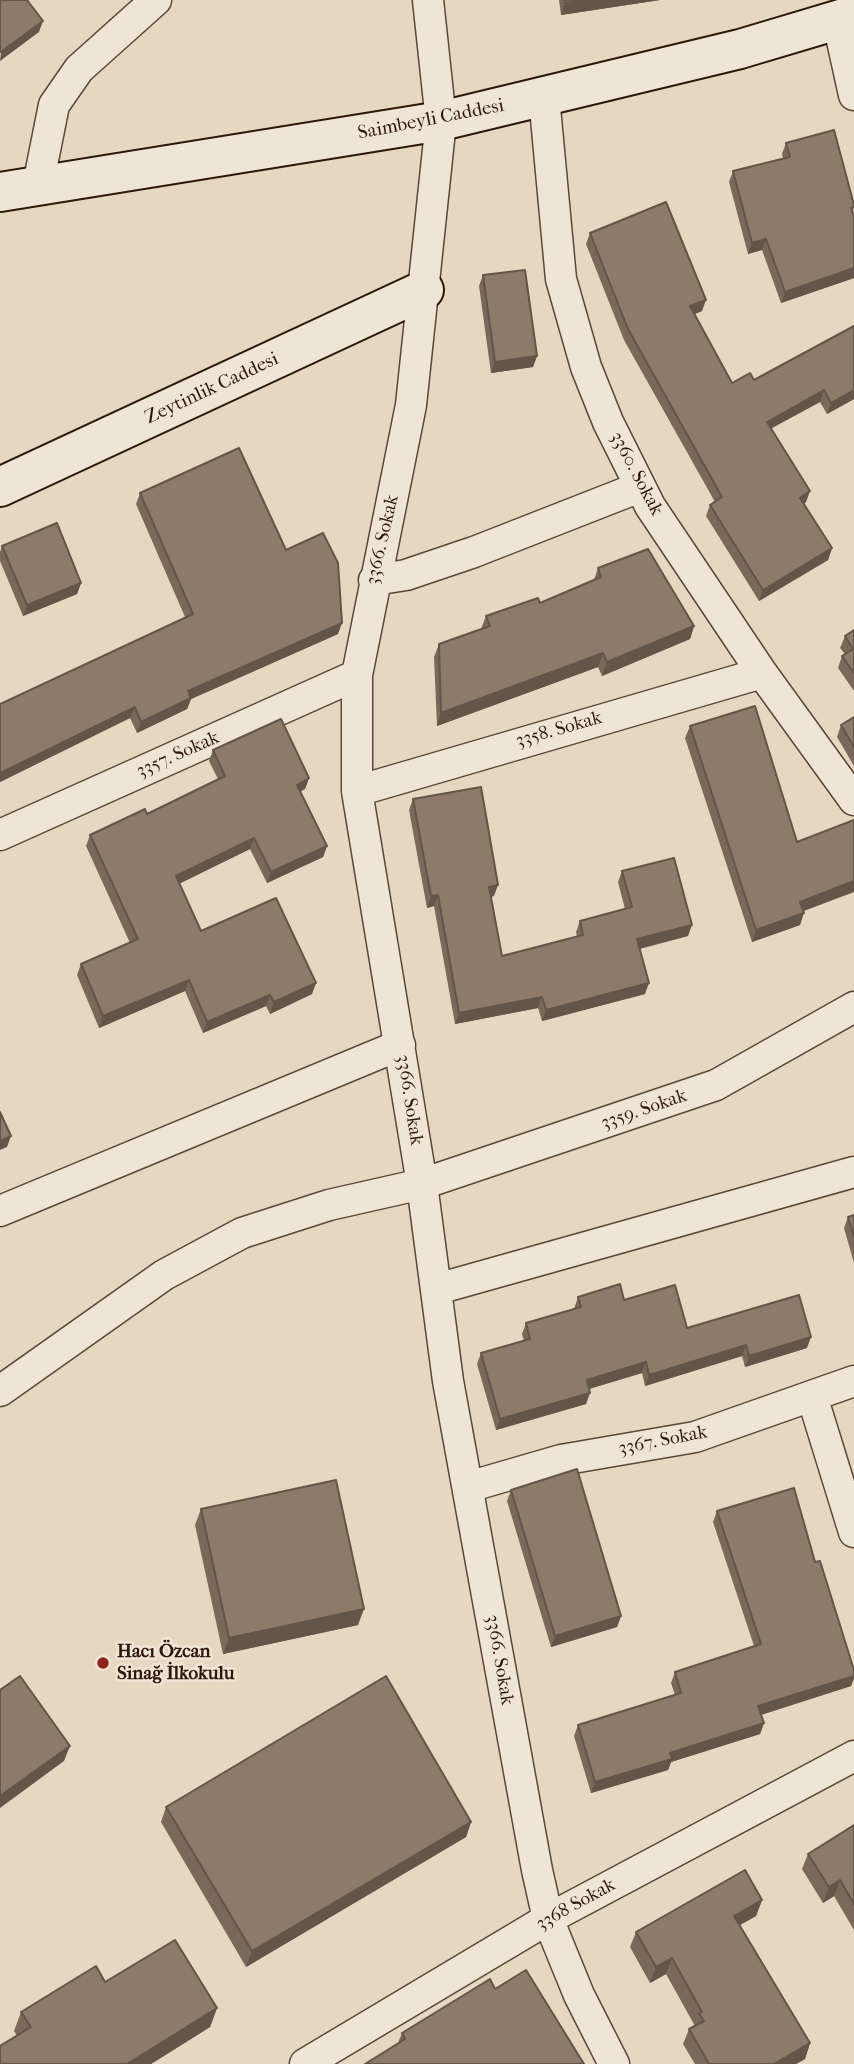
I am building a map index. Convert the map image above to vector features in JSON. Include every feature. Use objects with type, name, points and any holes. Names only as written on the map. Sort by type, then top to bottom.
[{"type":"main road","name":"Saimbeyli Caddesi","points":[[0,192],[441,121],[740,49],[845,16]]},
{"type":"main road","name":"Zeytinlik Caddesi","points":[[0,487],[424,290]]},
{"type":"street","points":[[38,185],[54,105],[79,69],[156,0]]},
{"type":"street","name":"3366. Sokak","points":[[428,0],[441,121],[411,405],[357,675],[357,791],[422,1185],[448,1381],[548,1919],[579,1995],[614,2064]]},
{"type":"street","points":[[845,16],[854,95]]},
{"type":"street","name":"3360. Sokak","points":[[544,97],[561,279],[586,367],[640,487],[762,673],[854,800]]},
{"type":"street","points":[[374,580],[407,575],[474,552],[640,487]]},
{"type":"street","name":"3358. Sokak","points":[[357,791],[762,673]]},
{"type":"street","name":"3357. Sokak","points":[[0,835],[357,675]]},
{"type":"street","name":"3359. Sokak","points":[[0,1391],[108,1313],[208,1249],[288,1217],[422,1185],[716,1085],[854,1007]]},
{"type":"street","points":[[0,1211],[400,1045]]},
{"type":"street","points":[[436,1289],[854,1171]]},
{"type":"street","name":"3367. Sokak","points":[[468,1487],[561,1460],[695,1437],[854,1381]]},
{"type":"street","points":[[812,1396],[854,1532]]},
{"type":"street","name":"3368 Sokak","points":[[304,2064],[548,1919],[854,1756]]},
{"type":"building","points":[[0,0],[27,0],[43,21],[1,52],[0,51]]},
{"type":"building","points":[[565,0],[589,0],[565,3]]},
{"type":"building","points":[[834,130],[854,205],[851,208],[854,216],[854,268],[785,292],[766,239],[752,243],[733,171],[790,157],[786,143]]},
{"type":"building","points":[[666,202],[706,300],[690,306],[732,383],[750,373],[754,380],[854,326],[854,390],[831,403],[824,390],[767,422],[810,491],[800,498],[832,548],[763,590],[710,505],[722,497],[628,329],[590,233]]},
{"type":"building","points":[[525,270],[537,356],[495,362],[483,275]]},
{"type":"building","points":[[239,448],[286,550],[323,533],[338,563],[342,623],[188,691],[191,698],[141,722],[135,707],[0,773],[0,704],[193,614],[140,493]]},
{"type":"building","points":[[57,523],[81,583],[27,605],[2,546]]},
{"type":"building","points":[[648,549],[694,626],[607,662],[603,653],[441,713],[439,644],[490,626],[486,616],[538,598],[540,603],[601,577],[598,568]]},
{"type":"building","points":[[854,630],[854,673],[842,656],[853,649],[845,636]]},
{"type":"building","points":[[755,706],[797,842],[854,820],[854,881],[800,902],[804,913],[756,930],[690,726]]},
{"type":"building","points":[[854,717],[854,747],[841,725]]},
{"type":"building","points":[[281,719],[309,778],[297,785],[327,846],[271,872],[254,838],[176,876],[201,931],[276,898],[316,983],[274,1002],[270,995],[207,1022],[189,980],[103,1016],[81,964],[138,939],[90,835],[145,809],[147,814],[225,776],[213,750]]},
{"type":"building","points":[[481,787],[498,885],[489,887],[502,956],[583,935],[580,921],[632,907],[622,871],[674,858],[692,925],[637,939],[649,983],[546,1010],[542,997],[459,1013],[438,895],[431,896],[413,799]]},
{"type":"building","points":[[0,1112],[11,1136],[0,1141]]},
{"type":"building","points":[[854,1215],[854,1237],[848,1217]]},
{"type":"building","points":[[620,1284],[624,1300],[675,1285],[687,1328],[799,1295],[811,1337],[749,1356],[746,1345],[649,1375],[646,1362],[587,1380],[590,1393],[500,1419],[481,1353],[530,1339],[526,1323],[581,1307],[578,1297]]},
{"type":"building","points":[[577,1469],[621,1616],[555,1636],[511,1490]]},
{"type":"building","points":[[336,1480],[364,1609],[229,1638],[201,1509]]},
{"type":"building","points":[[794,1488],[815,1562],[820,1561],[854,1676],[758,1706],[764,1723],[670,1753],[672,1759],[595,1782],[578,1725],[681,1693],[675,1672],[761,1644],[717,1511]]},
{"type":"building","points":[[20,1676],[70,1746],[0,1796],[0,1690]]},
{"type":"building","points":[[386,1676],[471,1822],[252,1951],[166,1807]]},
{"type":"building","points":[[854,1825],[854,1904],[840,1880],[829,1887],[808,1854]]},
{"type":"building","points":[[745,1870],[762,1900],[734,1916],[810,2043],[774,2064],[709,2064],[689,2029],[704,2021],[699,2014],[702,2012],[672,1958],[656,1967],[636,1932]]},
{"type":"building","points":[[175,1940],[217,2008],[127,2064],[0,2064],[0,2046],[31,2027],[21,2012],[96,1966],[105,1982]]},
{"type":"building","points":[[526,1970],[584,2064],[365,2064],[405,2039],[402,2033],[490,1979],[495,1989]]},
{"type":"place","name":"Hacı Özcan Sinağ İlkokulu","points":[[103,1663]]}]
